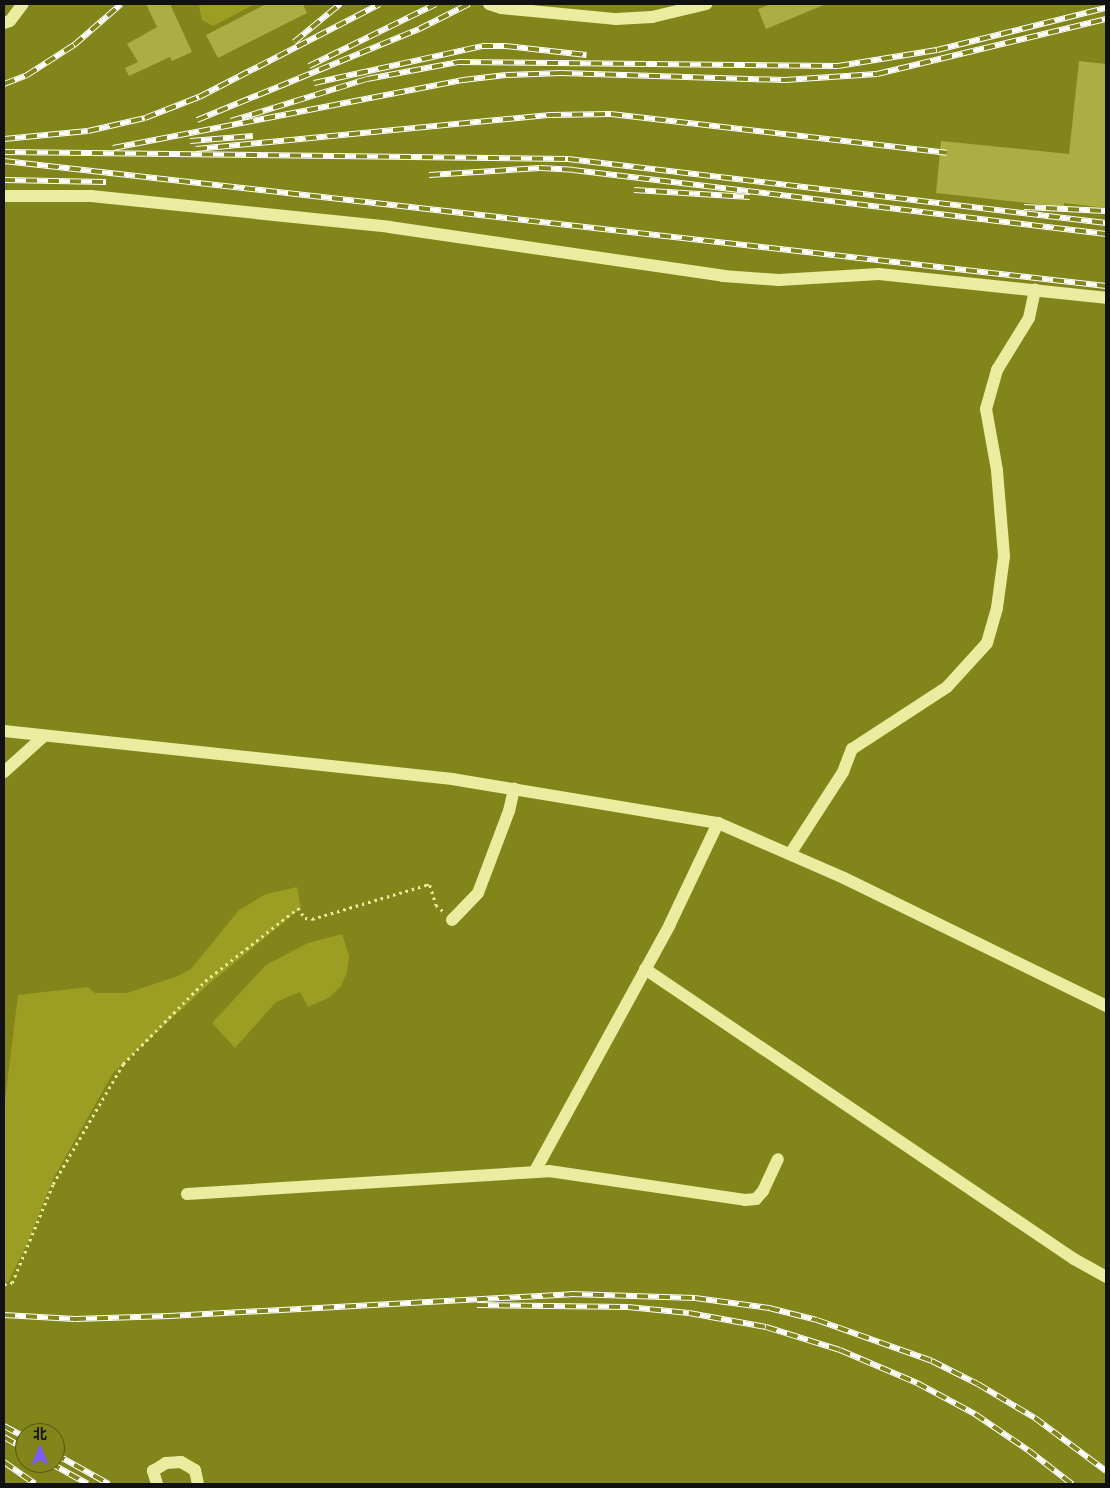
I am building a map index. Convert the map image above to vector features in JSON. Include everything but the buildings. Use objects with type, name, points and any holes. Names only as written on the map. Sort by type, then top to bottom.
[{"type":"street","points":[[4,23],[10,21],[23,4]]},
{"type":"street","points":[[489,4],[500,8],[616,19],[652,17],[706,4]]},
{"type":"street","points":[[4,196],[91,196],[359,224],[512,243],[644,266],[723,276],[779,280],[879,274],[1106,298]]},
{"type":"street","points":[[790,854],[843,772],[852,749],[947,687],[987,643],[997,608],[1004,556],[997,470],[986,409],[996,370],[1029,318],[1035,290]]},
{"type":"street","points":[[4,731],[452,779],[718,823],[790,854],[1106,1006]]},
{"type":"street","points":[[4,772],[44,736]]},
{"type":"street","points":[[452,920],[478,893],[509,812],[514,789]]},
{"type":"street","points":[[535,1171],[645,969],[718,823]]},
{"type":"street","points":[[645,969],[1074,1259],[1106,1277]]},
{"type":"street","points":[[187,1194],[535,1171],[745,1200],[756,1199],[764,1191],[778,1159]]},
{"type":"street","points":[[157,1484],[153,1471],[166,1463],[181,1462],[195,1470],[198,1484]]},
{"type":"path","points":[[4,1284],[12,1283],[53,1184],[123,1064],[205,981],[286,914],[298,908],[305,918],[312,918],[430,885],[436,905],[452,920]]},
{"type":"shaded area","points":[[202,4],[255,4],[213,26],[202,20],[199,6]]},
{"type":"shaded area","points":[[297,887],[301,908],[209,984],[113,1073],[53,1179],[28,1242],[8,1282],[4,1281],[4,1108],[18,995],[88,987],[95,993],[127,993],[178,976],[191,969],[239,910],[266,894]]},
{"type":"shaded area","points":[[342,934],[349,956],[347,972],[341,986],[330,997],[308,1007],[300,992],[276,1002],[235,1048],[212,1023],[266,965],[308,943]]},
{"type":"railway","points":[[4,84],[27,75],[74,45],[121,4]]},
{"type":"railway","points":[[294,42],[340,4]]},
{"type":"railway","points":[[4,139],[88,131],[145,118],[199,97],[380,4]]},
{"type":"railway","points":[[309,66],[436,4]]},
{"type":"railway","points":[[197,120],[419,29],[469,4]]},
{"type":"railway","points":[[231,121],[367,79],[459,62],[838,66],[937,50],[1106,8]]},
{"type":"railway","points":[[113,148],[463,80],[506,75],[561,73],[785,80],[877,74],[1106,19]]},
{"type":"railway","points":[[314,83],[482,46],[506,46],[586,55]]},
{"type":"railway","points":[[196,149],[550,115],[611,114],[947,153]]},
{"type":"railway","points":[[190,141],[253,136]]},
{"type":"railway","points":[[4,152],[568,159],[1106,223]]},
{"type":"railway","points":[[4,161],[1106,286]]},
{"type":"railway","points":[[429,175],[540,168],[573,170],[1106,234]]},
{"type":"railway","points":[[4,180],[106,182]]},
{"type":"railway","points":[[634,190],[750,197]]},
{"type":"railway","points":[[1024,207],[1106,211]]},
{"type":"railway","points":[[4,1315],[75,1319],[169,1316],[571,1294],[695,1298],[769,1308],[817,1320],[932,1361],[978,1384],[1035,1418],[1106,1471]]},
{"type":"railway","points":[[477,1305],[628,1307],[689,1313],[766,1327],[840,1350],[917,1383],[975,1414],[1028,1450],[1072,1484]]},
{"type":"railway","points":[[4,1426],[15,1432]]},
{"type":"railway","points":[[4,1437],[15,1443]]},
{"type":"railway","points":[[65,1460],[109,1484]]},
{"type":"railway","points":[[4,1462],[35,1484]]},
{"type":"railway","points":[[65,1471],[88,1484]]}]
